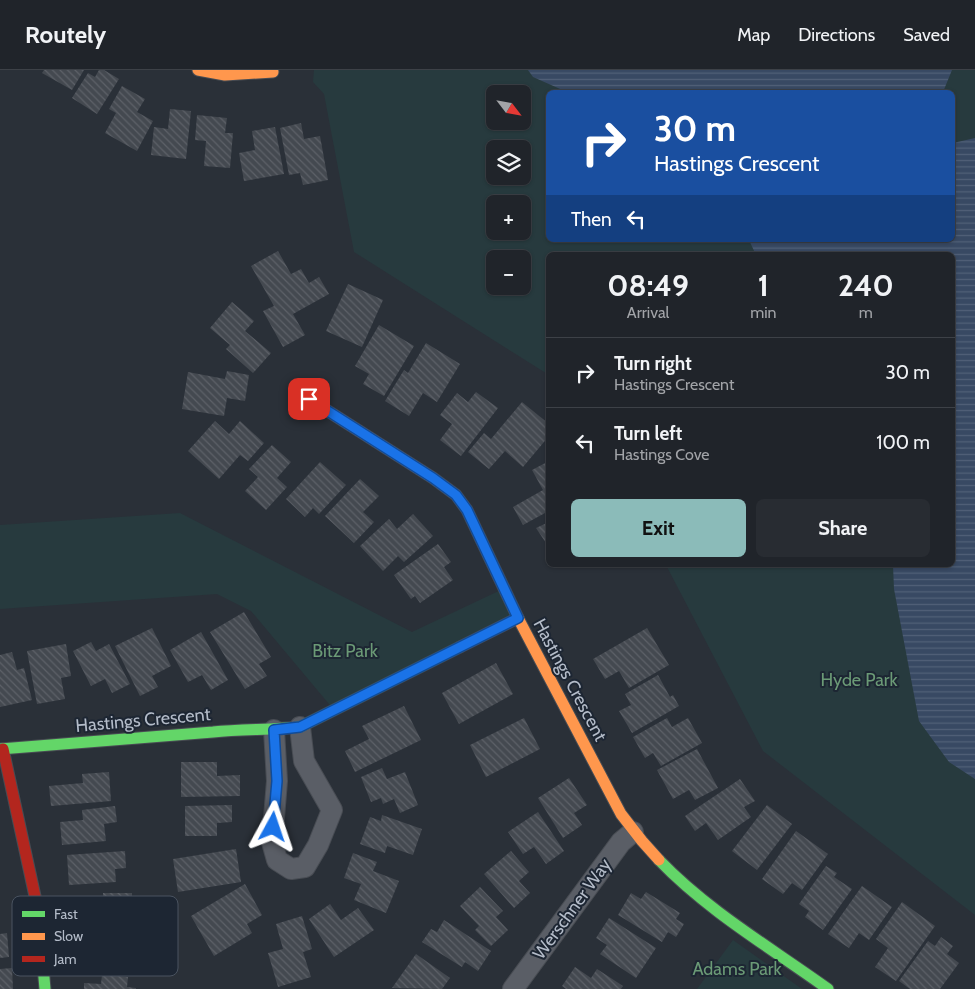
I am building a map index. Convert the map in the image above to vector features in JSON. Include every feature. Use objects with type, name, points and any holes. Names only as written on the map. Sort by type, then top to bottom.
[{"type":"street","points":[[198,70],[225,74],[273,72]]},
{"type":"street","points":[[309,399],[433,478],[456,495],[467,510],[518,618]]},
{"type":"street","name":"Hastings Crescent","points":[[2,749],[248,729],[274,730],[300,727],[518,618],[621,814],[633,832],[693,892],[828,989]]},
{"type":"street","points":[[274,730],[277,781],[272,842],[277,860],[291,868],[305,867],[318,845],[332,810],[304,761],[300,727]]},
{"type":"street","points":[[2,749],[35,896]]},
{"type":"street","name":"Werschner Way","points":[[513,989],[621,842],[633,832]]},
{"type":"street","points":[[44,976],[45,989]]},
{"type":"green space","name":"Hyde Park","points":[[314,70],[975,70],[975,915],[763,751],[667,567],[955,567],[955,252],[546,252],[546,373],[354,252],[324,94],[313,82]]},
{"type":"green space","name":"Bitz Park","points":[[180,513],[412,632],[505,588],[518,618],[334,710],[251,611],[217,594],[0,609],[0,525]]},
{"type":"green space","name":"Adams Park","points":[[733,940],[802,989],[697,989]]},
{"type":"water","points":[[528,70],[952,70],[944,90],[562,90],[533,77]]},
{"type":"water","points":[[975,138],[975,779],[949,762],[919,721],[894,589],[893,567],[955,567],[955,252],[755,252],[750,242],[955,242],[955,143]]},
{"type":"building","points":[[44,70],[84,70],[72,90],[42,73]]},
{"type":"building","points":[[99,70],[104,70],[119,79],[97,114],[72,98],[88,73],[95,77]]},
{"type":"building","points":[[122,86],[145,99],[137,112],[153,121],[137,151],[105,133],[116,113],[109,109]]},
{"type":"building","points":[[170,109],[191,111],[186,159],[151,155],[154,127],[168,129]]},
{"type":"building","points":[[197,115],[227,118],[225,133],[233,133],[230,168],[204,166],[206,141],[195,140]]},
{"type":"building","points":[[301,123],[304,139],[320,136],[328,180],[303,185],[300,173],[289,175],[280,128]]},
{"type":"building","points":[[275,127],[284,174],[244,181],[239,153],[255,150],[252,131]]},
{"type":"building","points":[[278,251],[291,274],[301,269],[309,283],[319,277],[329,294],[293,314],[305,335],[283,347],[263,311],[274,306],[251,266]]},
{"type":"building","points":[[348,284],[383,300],[362,347],[326,331]]},
{"type":"building","points":[[232,302],[254,321],[245,331],[271,353],[253,373],[226,349],[230,345],[210,328]]},
{"type":"building","points":[[379,325],[414,346],[384,396],[363,384],[369,374],[355,366]]},
{"type":"building","points":[[426,343],[460,364],[437,402],[423,393],[409,416],[385,401],[404,370],[408,373]]},
{"type":"building","points":[[227,371],[249,375],[245,401],[227,398],[224,416],[182,409],[188,372],[225,379]]},
{"type":"building","points":[[476,392],[498,408],[461,456],[440,440],[452,424],[440,415],[457,393],[468,402]]},
{"type":"building","points":[[522,402],[546,422],[546,440],[523,467],[505,451],[489,469],[468,452],[484,433],[491,439]]},
{"type":"building","points":[[215,421],[229,434],[240,421],[264,443],[248,461],[240,455],[219,479],[188,451]]},
{"type":"building","points":[[272,445],[291,462],[277,478],[287,487],[266,510],[245,491],[258,477],[249,469]]},
{"type":"building","points":[[320,462],[346,485],[319,514],[313,508],[305,517],[286,499]]},
{"type":"building","points":[[546,463],[546,514],[545,513],[523,525],[513,507],[543,490],[532,470]]},
{"type":"building","points":[[360,479],[379,496],[363,512],[374,522],[354,543],[325,516]]},
{"type":"building","points":[[413,514],[433,536],[404,562],[398,556],[383,571],[360,546],[389,519],[397,529]]},
{"type":"building","points":[[546,523],[546,543],[536,528]]},
{"type":"building","points":[[438,544],[451,562],[444,567],[453,580],[420,603],[415,596],[411,599],[394,575]]},
{"type":"building","points":[[244,612],[271,657],[259,664],[267,676],[245,689],[210,632]]},
{"type":"building","points":[[152,628],[171,666],[152,676],[158,687],[140,696],[115,646]]},
{"type":"building","points":[[647,628],[669,665],[629,688],[619,671],[605,679],[593,659]]},
{"type":"building","points":[[201,632],[228,680],[211,690],[202,675],[188,682],[170,650]]},
{"type":"building","points":[[91,642],[96,651],[109,644],[130,684],[112,693],[105,679],[91,686],[73,651]]},
{"type":"building","points":[[66,644],[71,676],[61,678],[65,699],[37,704],[27,651]]},
{"type":"building","points":[[12,652],[17,670],[24,668],[32,700],[0,707],[0,655]]},
{"type":"building","points":[[496,663],[513,694],[459,724],[442,693]]},
{"type":"building","points":[[658,675],[670,697],[673,695],[679,706],[632,733],[619,711],[631,705],[625,694]]},
{"type":"building","points":[[404,706],[421,740],[355,772],[345,751],[369,739],[362,726]]},
{"type":"building","points":[[524,718],[540,749],[486,777],[470,745]]},
{"type":"building","points":[[667,718],[672,727],[688,718],[702,743],[661,766],[653,753],[645,758],[633,737]]},
{"type":"building","points":[[697,749],[718,788],[695,800],[689,790],[673,799],[657,770]]},
{"type":"building","points":[[181,762],[217,762],[217,776],[240,775],[240,796],[181,797]]},
{"type":"building","points":[[382,768],[387,779],[405,772],[418,805],[400,813],[394,799],[383,804],[381,798],[371,802],[361,777]]},
{"type":"building","points":[[109,772],[111,801],[51,806],[49,786],[83,783],[82,774]]},
{"type":"building","points":[[569,778],[587,805],[574,813],[582,825],[563,838],[538,798]]},
{"type":"building","points":[[740,779],[755,801],[744,807],[751,817],[718,840],[706,823],[695,831],[685,816]]},
{"type":"building","points":[[232,805],[232,822],[217,823],[217,836],[185,836],[185,806]]},
{"type":"building","points":[[767,805],[792,824],[757,870],[732,851]]},
{"type":"building","points":[[115,806],[117,822],[104,824],[106,841],[62,845],[60,822],[83,820],[82,810]]},
{"type":"building","points":[[538,812],[564,851],[546,864],[534,847],[523,854],[508,832]]},
{"type":"building","points":[[382,815],[422,829],[413,855],[387,846],[385,853],[360,844],[370,817],[381,821]]},
{"type":"building","points":[[796,831],[828,854],[802,890],[792,883],[783,894],[762,879]]},
{"type":"building","points":[[236,849],[241,882],[178,892],[173,859]]},
{"type":"building","points":[[125,851],[126,868],[115,869],[116,882],[69,885],[67,855]]},
{"type":"building","points":[[511,851],[529,872],[519,881],[530,893],[514,908],[484,874]]},
{"type":"building","points":[[353,853],[377,862],[373,871],[399,881],[386,913],[354,900],[361,884],[344,878]]},
{"type":"building","points":[[826,866],[837,873],[834,877],[852,889],[823,930],[805,917],[809,911],[799,904]]},
{"type":"building","points":[[245,884],[262,915],[247,924],[252,933],[214,956],[191,916]]},
{"type":"building","points":[[862,886],[892,907],[869,940],[859,933],[849,948],[828,934]]},
{"type":"building","points":[[480,887],[503,911],[496,917],[508,930],[491,946],[475,930],[479,926],[460,906]]},
{"type":"building","points":[[646,892],[680,913],[676,919],[684,924],[676,937],[668,932],[662,942],[618,915],[631,893],[641,899]]},
{"type":"building","points":[[103,893],[132,893],[132,896],[103,896]]},
{"type":"building","points":[[902,902],[935,926],[896,981],[875,967],[888,948],[876,939]]},
{"type":"building","points":[[330,904],[341,920],[358,908],[374,930],[334,957],[309,919]]},
{"type":"building","points":[[302,916],[312,949],[303,952],[311,977],[278,987],[268,953],[283,949],[276,924]]},
{"type":"building","points":[[609,918],[656,948],[636,978],[600,954],[607,945],[596,938]]},
{"type":"building","points":[[444,920],[491,951],[478,971],[465,962],[462,967],[422,942],[431,929],[437,932]]},
{"type":"building","points":[[7,933],[9,957],[0,958],[0,934]]},
{"type":"building","points":[[941,937],[953,946],[947,954],[959,963],[940,989],[910,989],[899,981],[928,941],[935,946]]},
{"type":"building","points":[[416,954],[450,978],[442,989],[392,988]]},
{"type":"building","points":[[575,967],[591,978],[597,969],[623,986],[621,989],[566,989],[562,986]]},
{"type":"building","points":[[12,968],[13,989],[0,989],[0,969]]},
{"type":"building","points":[[102,976],[128,977],[127,987],[136,989],[84,989],[84,983],[101,984]]},
{"type":"traffic: fast","points":[[0,749],[224,731],[300,727],[460,647]]},
{"type":"traffic: fast","points":[[659,860],[698,896],[740,928],[828,989]]},
{"type":"traffic: fast","points":[[44,976],[45,989]]},
{"type":"traffic: slow","points":[[198,70],[225,75],[273,72]]},
{"type":"traffic: slow","points":[[309,399],[433,478],[456,495],[467,510],[518,618]]},
{"type":"traffic: slow","points":[[460,647],[518,618],[621,814],[659,860]]},
{"type":"traffic: jam","points":[[3,749],[35,896]]},
{"type":"route","points":[[273,827],[277,781],[274,730],[300,727],[518,618],[467,510],[456,495],[433,478],[309,399]]}]
